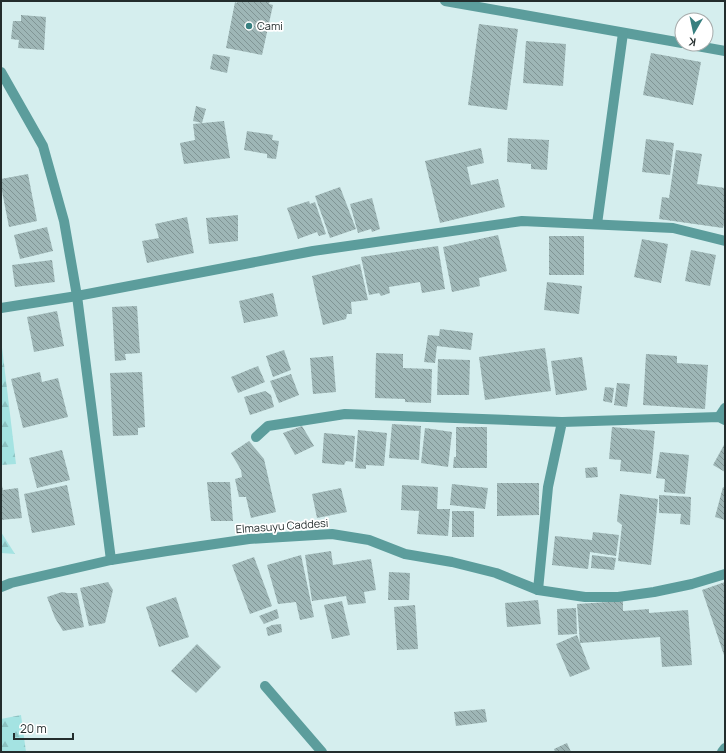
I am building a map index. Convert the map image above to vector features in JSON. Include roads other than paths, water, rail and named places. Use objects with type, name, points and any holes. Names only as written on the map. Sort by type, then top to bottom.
[{"type":"street","points":[[445,1],[674,42]]},
{"type":"street","points":[[597,224],[623,33]]},
{"type":"street","points":[[714,49],[725,51]]},
{"type":"street","points":[[1,72],[42,146],[64,221],[77,296],[111,560]]},
{"type":"street","points":[[1,308],[77,296],[313,251],[522,221],[673,228],[725,241]]},
{"type":"street","points":[[256,437],[268,426],[345,414],[562,422],[723,415]]},
{"type":"street","points":[[538,590],[548,487],[562,422]]},
{"type":"street","name":"Elmasuyu Caddesi","points":[[1,587],[11,583],[111,560],[249,539],[332,534],[369,540],[404,554],[452,562],[496,573],[538,590],[585,597],[618,597],[654,592],[692,584],[725,574]]},
{"type":"street","points":[[265,686],[322,752]]},
{"type":"street","points":[[722,752],[725,748]]},
{"type":"place","name":"Cami","points":[[249,26]]}]
